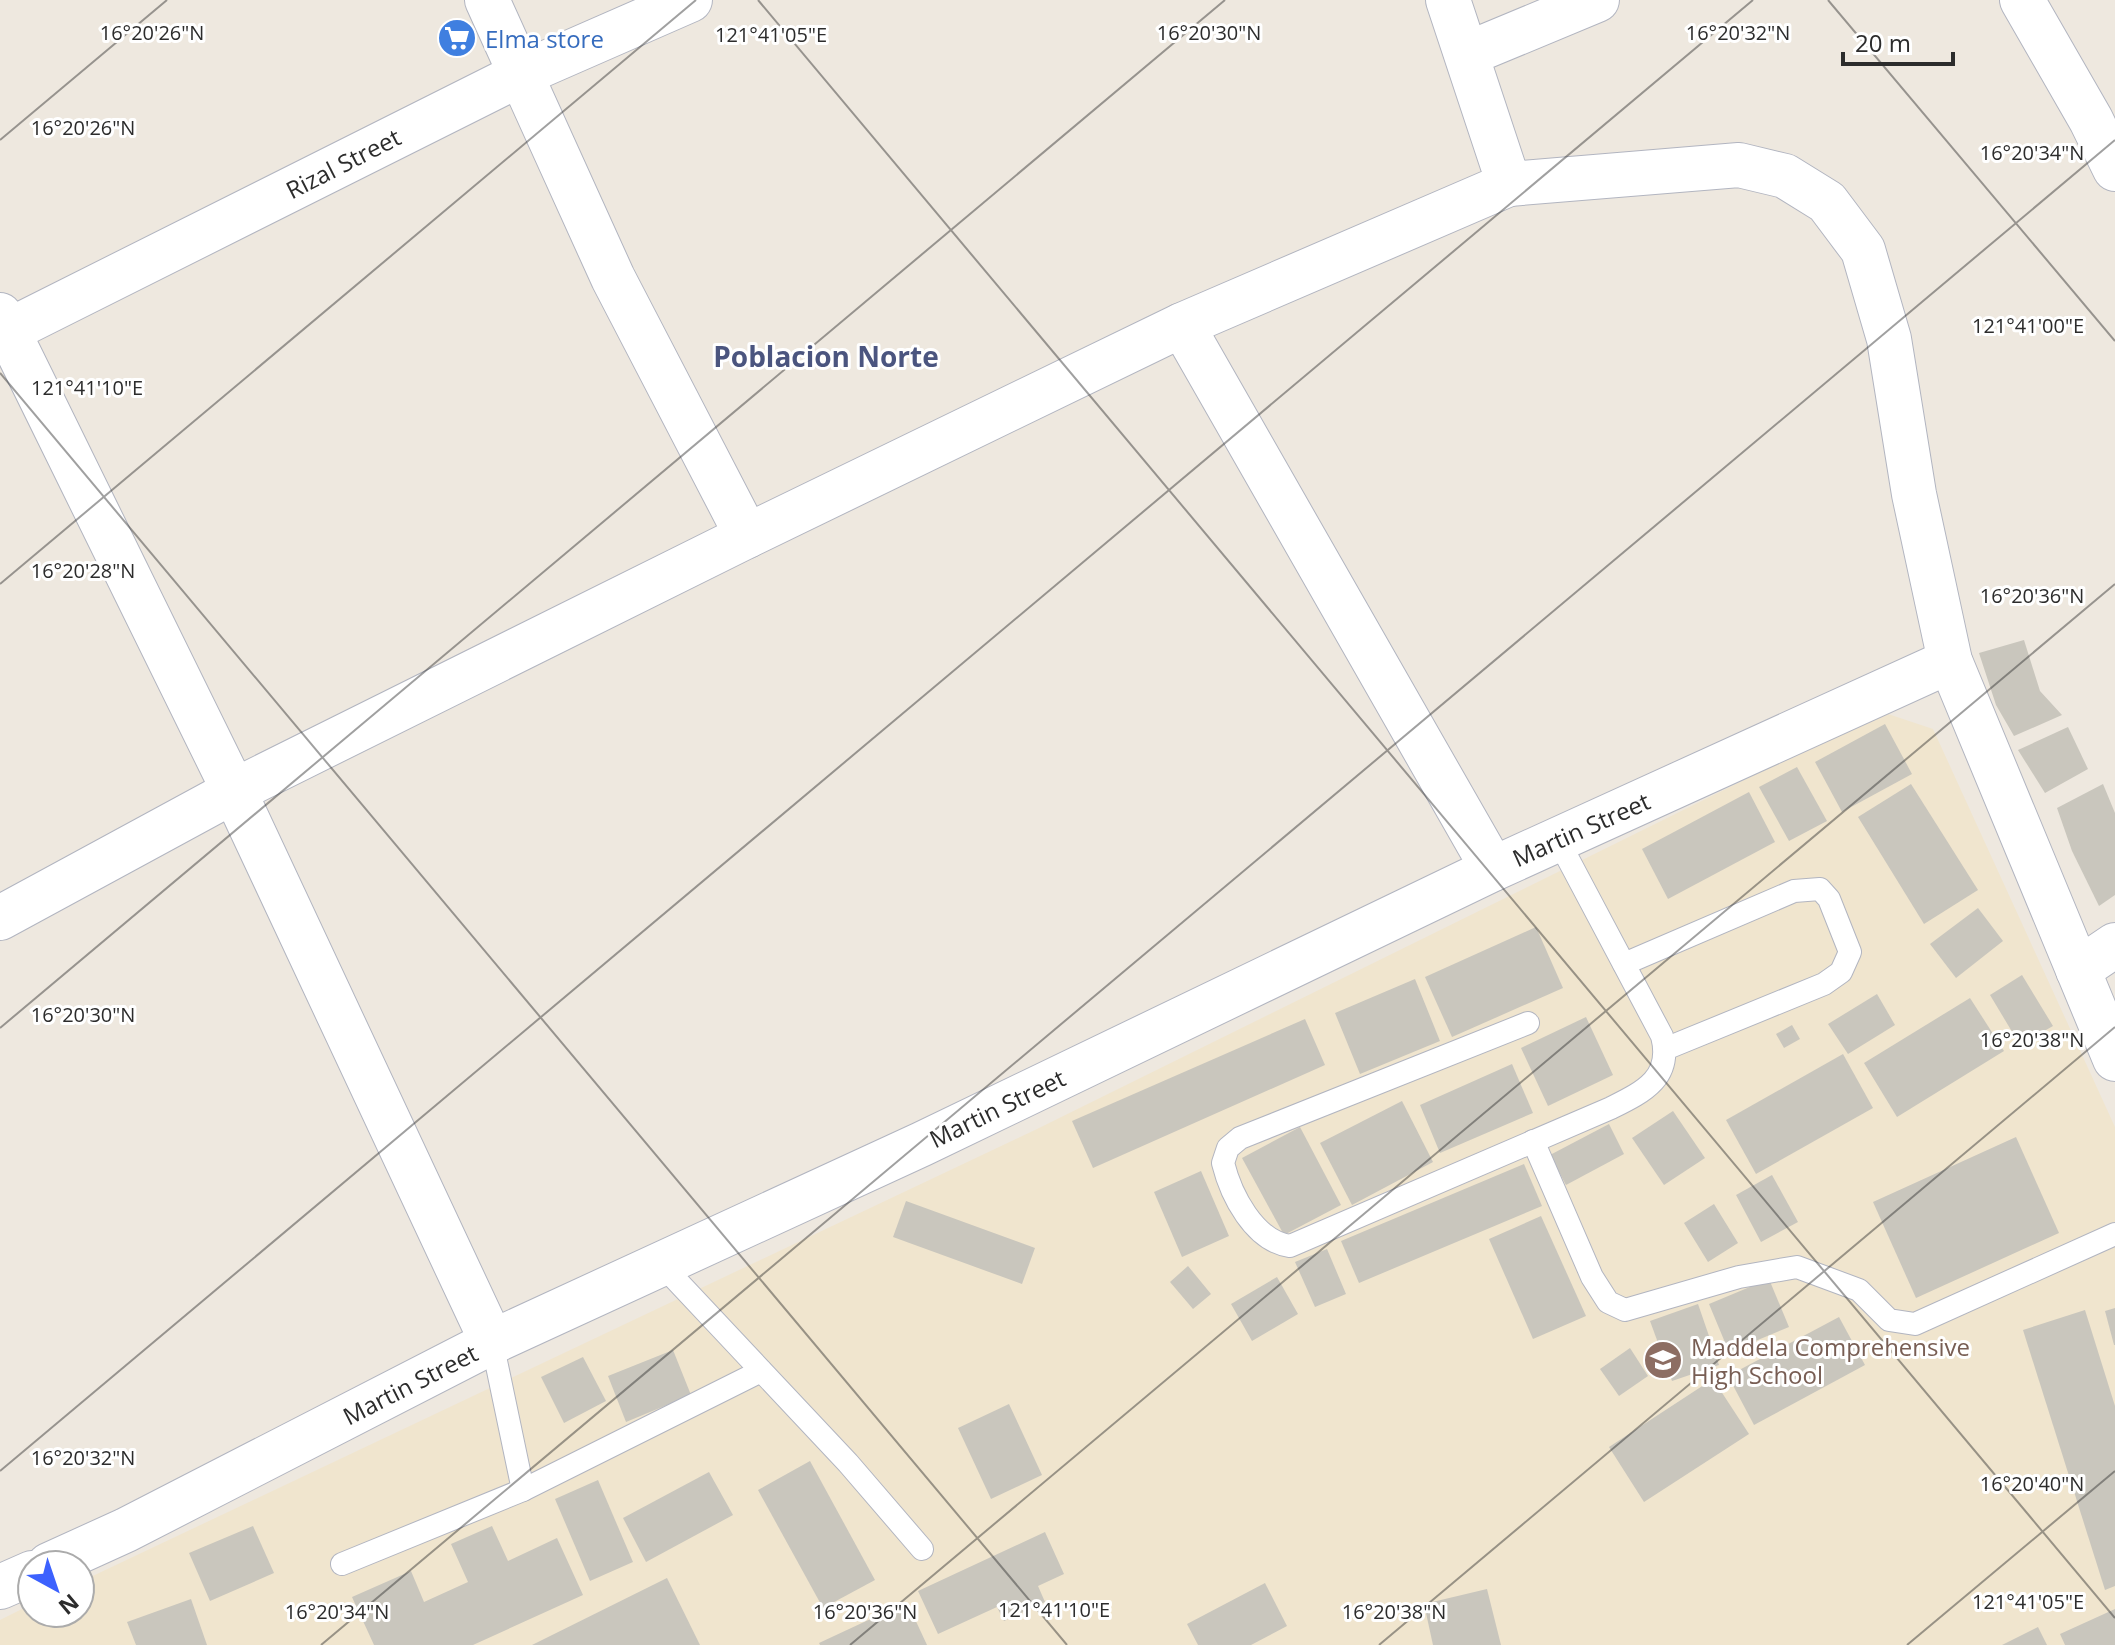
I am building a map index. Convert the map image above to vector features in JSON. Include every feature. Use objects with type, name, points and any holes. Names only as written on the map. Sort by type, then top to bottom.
[{"type":"street","points":[[487,0],[613,278],[747,536]]},
{"type":"street","name":"Rizal Street","points":[[3,327],[521,74],[690,0]]},
{"type":"street","points":[[1448,0],[1509,184]]},
{"type":"street","points":[[1467,54],[1597,0]]},
{"type":"street","points":[[2022,0],[2091,120],[2115,169]]},
{"type":"street","points":[[0,918],[234,791],[747,536],[1182,325],[1509,184],[1739,165],[1785,176],[1827,202],[1863,250],[1889,339],[1914,494],[1950,661],[2115,1059]]},
{"type":"street","points":[[1182,325],[1493,869]]},
{"type":"street","points":[[3,327],[234,791],[492,1342]]},
{"type":"street","name":"Martin Street","points":[[84,1549],[492,1342],[922,1144],[1493,869],[1950,661]]},
{"type":"street","points":[[2078,970],[2115,945]]},
{"type":"lane","points":[[1528,1023],[1277,1120],[1240,1138],[1228,1148],[1223,1163],[1254,1226],[1276,1244],[1290,1246],[1644,1092],[1659,1078],[1665,1049],[1558,840]]},
{"type":"lane","points":[[1624,964],[1794,891],[1820,889],[1829,899],[1850,952],[1841,972],[1824,984],[1665,1049]]},
{"type":"lane","points":[[1533,1141],[1592,1277],[1608,1302],[1625,1310],[1739,1277],[1797,1267],[1859,1290],[1889,1320],[1915,1324],[2115,1234]]},
{"type":"lane","points":[[662,1265],[922,1549]]},
{"type":"lane","points":[[492,1342],[523,1490]]},
{"type":"lane","points":[[342,1564],[523,1490],[761,1371]]},
{"type":"shaded area","name":"Maddela Comprehensive High School","points":[[1882,712],[1933,729],[2115,1127],[2115,1645],[0,1645],[0,1620],[16,1612],[16,1629],[96,1629],[96,1574],[1037,1129]]},
{"type":"building","points":[[2024,640],[2040,691],[2062,715],[2014,736],[1996,705],[1979,653]]},
{"type":"building","points":[[1885,724],[1912,774],[1842,812],[1815,762]]},
{"type":"building","points":[[2068,727],[2088,769],[2045,793],[2018,750]]},
{"type":"building","points":[[1797,767],[1827,821],[1789,841],[1759,787]]},
{"type":"building","points":[[1911,784],[1978,890],[1924,924],[1858,817]]},
{"type":"building","points":[[2103,784],[2115,813],[2115,895],[2099,906],[2072,851],[2057,808]]},
{"type":"building","points":[[1749,792],[1775,842],[1668,899],[1642,849]]},
{"type":"building","points":[[1978,908],[2003,941],[1956,978],[1930,944]]},
{"type":"building","points":[[1536,927],[1563,988],[1452,1037],[1425,977]]},
{"type":"building","points":[[2022,975],[2053,1026],[2020,1045],[1990,995]]},
{"type":"building","points":[[1415,979],[1440,1041],[1360,1074],[1335,1013]]},
{"type":"building","points":[[1877,994],[1895,1025],[1848,1054],[1828,1024]]},
{"type":"building","points":[[1970,998],[2004,1051],[1897,1117],[1864,1063]]},
{"type":"building","points":[[1586,1017],[1613,1075],[1548,1106],[1521,1048]]},
{"type":"building","points":[[1305,1019],[1325,1065],[1093,1168],[1072,1121]]},
{"type":"building","points":[[1792,1025],[1800,1039],[1784,1048],[1776,1034]]},
{"type":"building","points":[[1843,1054],[1873,1108],[1756,1174],[1726,1120]]},
{"type":"building","points":[[1512,1064],[1533,1113],[1440,1153],[1420,1105]]},
{"type":"building","points":[[1402,1101],[1433,1162],[1352,1205],[1320,1143]]},
{"type":"building","points":[[1673,1111],[1705,1158],[1664,1185],[1632,1138]]},
{"type":"building","points":[[1609,1124],[1624,1154],[1566,1185],[1550,1155]]},
{"type":"building","points":[[1300,1127],[1341,1205],[1284,1235],[1242,1158]]},
{"type":"building","points":[[2016,1137],[2059,1233],[1916,1298],[1873,1202]]},
{"type":"building","points":[[1524,1164],[1542,1206],[1359,1283],[1341,1241]]},
{"type":"building","points":[[1201,1171],[1229,1236],[1182,1257],[1154,1192]]},
{"type":"building","points":[[1772,1175],[1798,1222],[1761,1242],[1736,1195]]},
{"type":"building","points":[[906,1201],[1035,1248],[1022,1284],[893,1237]]},
{"type":"building","points":[[1714,1204],[1738,1243],[1708,1262],[1684,1223]]},
{"type":"building","points":[[1541,1216],[1586,1316],[1533,1339],[1489,1239]]},
{"type":"building","points":[[1327,1249],[1346,1294],[1315,1307],[1295,1262]]},
{"type":"building","points":[[1188,1266],[1211,1294],[1193,1309],[1170,1282]]},
{"type":"building","points":[[1277,1277],[1298,1314],[1252,1341],[1231,1304]]},
{"type":"building","points":[[1769,1279],[1789,1327],[1729,1352],[1709,1304]]},
{"type":"building","points":[[1698,1304],[1719,1365],[1672,1381],[1650,1321]]},
{"type":"building","points":[[2115,1308],[2115,1345],[2114,1345],[2105,1311]]},
{"type":"building","points":[[2085,1310],[2115,1406],[2115,1586],[2105,1590],[2023,1330]]},
{"type":"building","points":[[1839,1317],[1865,1365],[1754,1425],[1728,1376]]},
{"type":"building","points":[[1630,1348],[1648,1376],[1619,1396],[1600,1369]]},
{"type":"building","points":[[673,1350],[691,1395],[626,1422],[608,1376]]},
{"type":"building","points":[[583,1357],[606,1401],[564,1423],[541,1377]]},
{"type":"building","points":[[1713,1379],[1749,1434],[1644,1502],[1609,1447]]},
{"type":"building","points":[[1009,1404],[1042,1475],[991,1499],[958,1428]]},
{"type":"building","points":[[810,1461],[875,1580],[823,1608],[758,1490]]},
{"type":"building","points":[[709,1472],[733,1515],[646,1562],[623,1518]]},
{"type":"building","points":[[598,1480],[633,1562],[590,1581],[555,1499]]},
{"type":"building","points":[[253,1526],[274,1573],[210,1601],[189,1553]]},
{"type":"building","points":[[492,1526],[508,1561],[557,1538],[583,1595],[473,1645],[374,1645],[352,1597],[411,1571],[424,1602],[468,1582],[451,1544]]},
{"type":"building","points":[[1045,1532],[1064,1574],[1038,1586],[1045,1602],[1004,1621],[997,1607],[938,1634],[918,1591]]},
{"type":"building","points":[[667,1578],[700,1645],[532,1645]]},
{"type":"building","points":[[1265,1583],[1287,1626],[1251,1645],[1198,1645],[1187,1624]]},
{"type":"building","points":[[1487,1589],[1501,1645],[1433,1645],[1424,1604]]},
{"type":"building","points":[[191,1599],[207,1645],[136,1645],[127,1622]]},
{"type":"building","points":[[907,1602],[927,1645],[819,1643]]},
{"type":"building","points":[[2115,1609],[2115,1645],[2065,1645],[2060,1634]]},
{"type":"building","points":[[2038,1627],[2047,1645],[2002,1645]]},
{"type":"place","name":"Elma store","points":[[457,38]]},
{"type":"place","name":"Maddela Comprehensive High School","points":[[1663,1360]]},
{"type":"district","name":"Poblacion Norte","points":[[826,356]]}]
